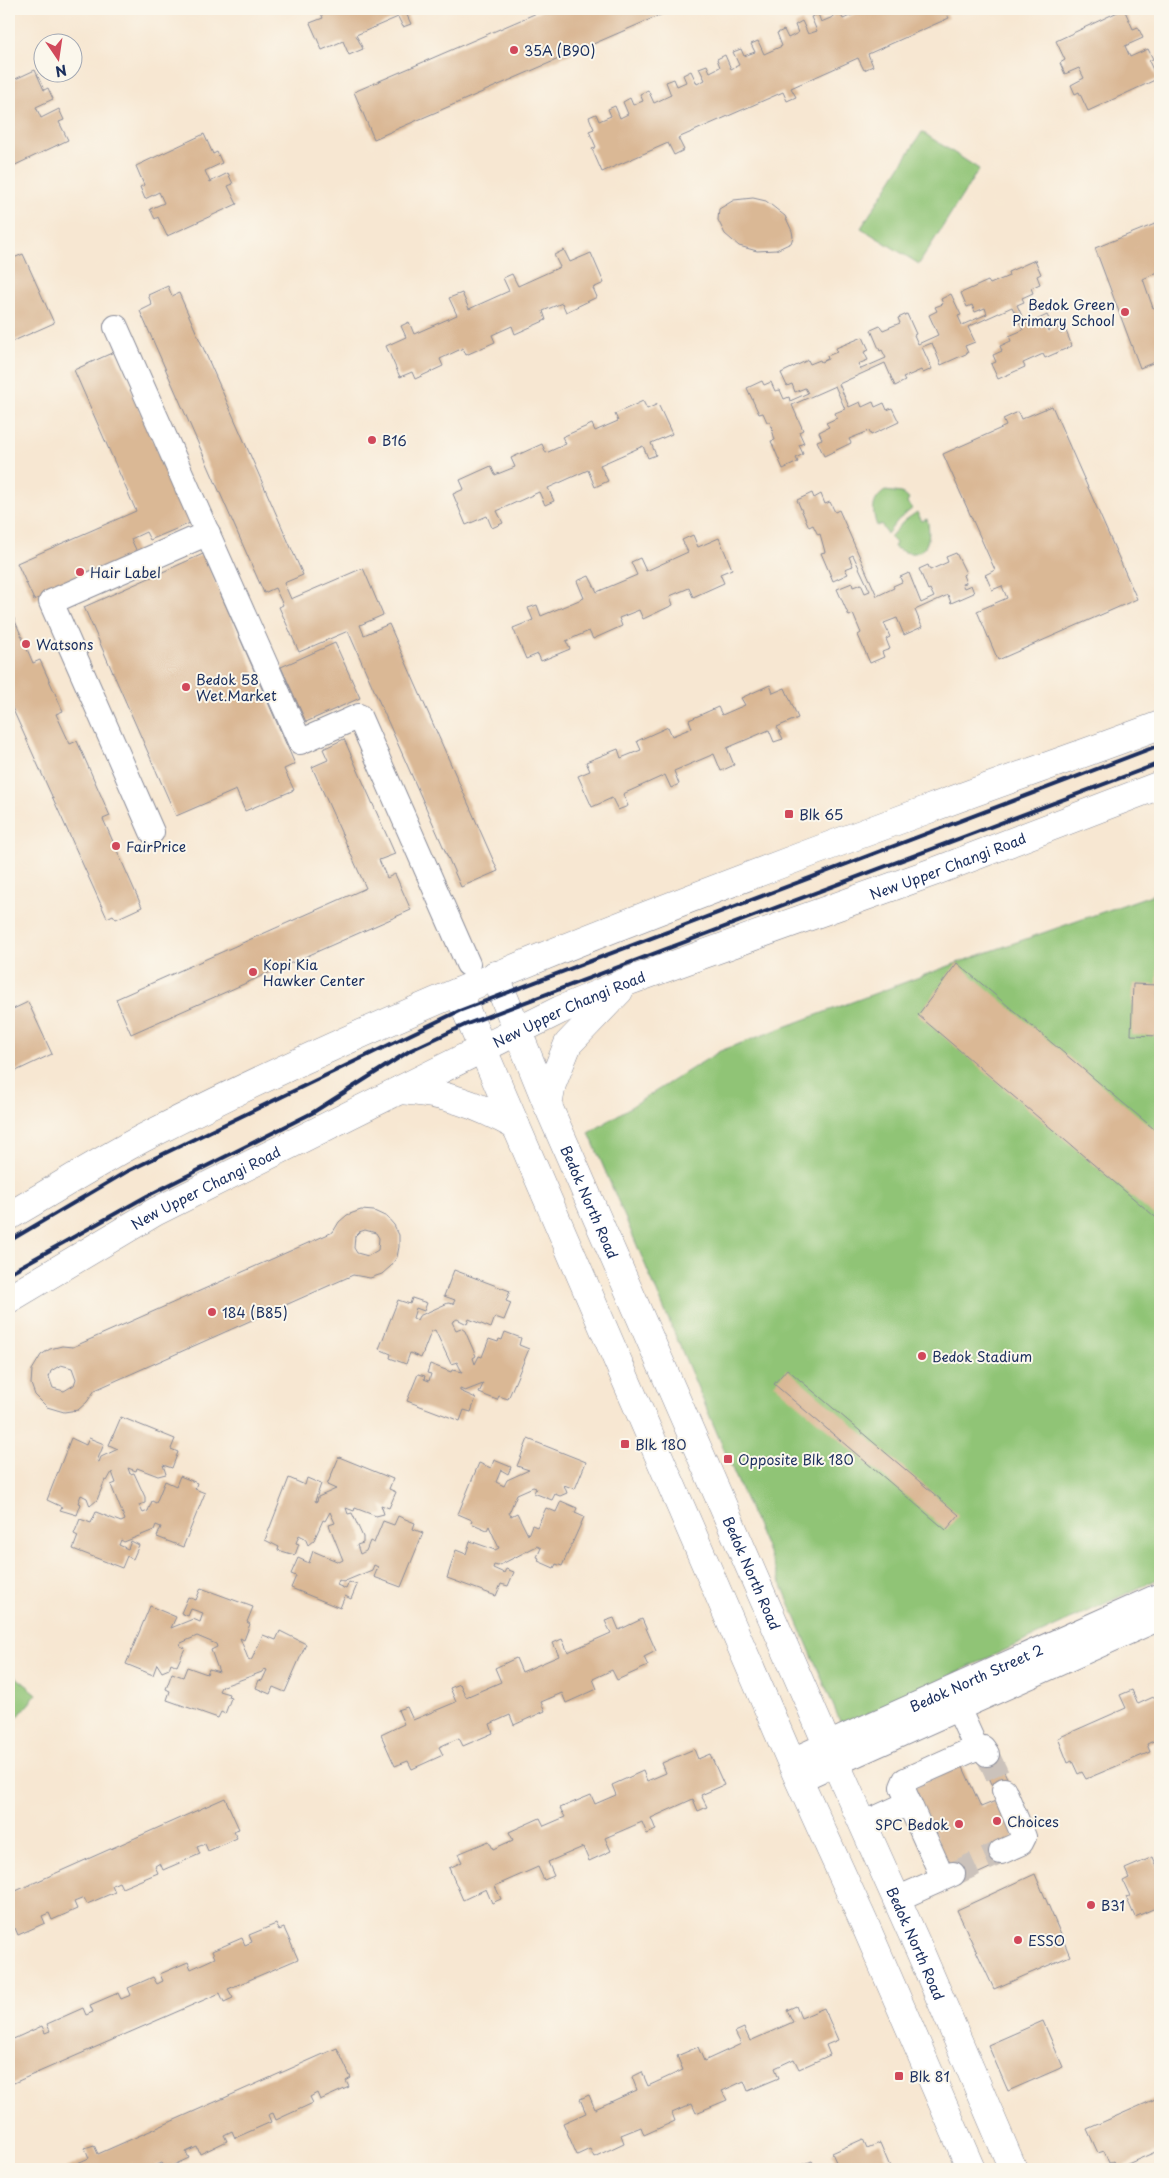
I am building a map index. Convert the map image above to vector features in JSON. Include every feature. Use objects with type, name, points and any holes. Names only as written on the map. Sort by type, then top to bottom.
[{"type":"main road","points":[[9,1216],[147,1136],[302,1060],[495,975],[931,808],[1160,725]]},
{"type":"main road","name":"New Upper Changi Road","points":[[9,1299],[155,1212],[560,1010],[629,981],[936,871],[1160,785]]},
{"type":"main road","name":"Bedok North Road","points":[[495,975],[548,1106],[897,1899],[1013,2169]]},
{"type":"main road","points":[[548,1106],[552,1084],[568,1044],[629,981]]},
{"type":"main road","points":[[458,992],[795,1771],[866,1927],[971,2169]]},
{"type":"main road","points":[[400,1090],[424,1092],[454,1098],[475,1105],[516,1126]]},
{"type":"street","points":[[116,327],[300,742],[358,716],[468,964]]},
{"type":"street","points":[[152,832],[51,602],[208,533]]},
{"type":"street","name":"Bedok North Street 2","points":[[795,1771],[954,1699],[1160,1595]]},
{"type":"street","name":"Bedok North Street 2","points":[[954,1699],[1160,1618]]},
{"type":"street","points":[[897,1899],[948,1876],[902,1787],[904,1781],[982,1751],[954,1699]]},
{"type":"street","points":[[1001,1852],[1021,1843],[1024,1836],[1004,1790]]},
{"type":"street","points":[[863,1824],[909,1803]]},
{"type":"green space","points":[[922,132],[979,169],[919,264],[861,228]]},
{"type":"green space","points":[[885,491],[902,493],[909,499],[907,503],[913,508],[898,520],[887,534],[881,524],[877,526],[874,516],[875,502]]},
{"type":"green space","points":[[917,512],[922,521],[927,519],[929,529],[923,549],[911,553],[894,547],[896,543],[890,537],[904,521]]},
{"type":"green space","name":"Bedok Stadium","points":[[1160,892],[1160,1578],[842,1726],[589,1133],[720,1051],[957,963]]},
{"type":"green space","points":[[9,1671],[37,1694],[16,1719],[9,1713]]},
{"type":"building","points":[[319,9],[416,9],[406,13],[411,24],[403,27],[398,17],[356,35],[363,49],[349,55],[343,41],[322,50],[310,23],[323,18]]},
{"type":"building","name":"35A (B90)","points":[[546,9],[674,9],[374,139],[354,92]]},
{"type":"building","points":[[838,9],[843,19],[859,12],[858,9],[944,9],[949,18],[868,54],[873,66],[864,70],[858,58],[791,88],[796,97],[787,101],[783,92],[678,138],[684,150],[674,155],[668,143],[602,172],[592,149],[596,147],[589,131],[594,129],[589,117],[596,114],[599,121],[611,116],[608,109],[615,106],[620,118],[628,114],[623,102],[630,98],[633,105],[643,101],[640,94],[648,90],[654,103],[671,95],[666,82],[674,79],[677,86],[686,82],[683,75],[691,71],[697,84],[705,80],[699,68],[707,65],[710,72],[720,67],[717,59],[725,55],[731,69],[739,65],[733,52],[741,49],[744,56],[755,52],[751,44],[758,41],[764,54],[782,46],[777,33],[784,30],[788,38],[798,33],[795,25],[802,21],[808,34],[817,31],[811,17],[818,14],[821,22],[833,17],[830,10]]},
{"type":"building","points":[[1124,9],[1133,29],[1138,27],[1143,38],[1125,46],[1130,57],[1148,49],[1153,59],[1149,61],[1157,79],[1088,111],[1079,92],[1075,94],[1071,85],[1084,78],[1079,68],[1065,74],[1060,63],[1065,60],[1056,41]]},
{"type":"building","points":[[32,71],[32,82],[40,82],[44,90],[48,88],[53,99],[36,107],[41,118],[59,109],[64,120],[59,122],[68,140],[9,168],[9,82]]},
{"type":"building","points":[[204,134],[213,154],[217,152],[222,163],[205,171],[210,182],[228,173],[233,184],[228,186],[237,204],[167,236],[158,217],[155,219],[150,209],[164,203],[159,192],[145,199],[140,187],[144,185],[136,166]]},
{"type":"building","points":[[753,198],[766,201],[785,216],[792,231],[791,243],[776,250],[757,251],[739,246],[725,234],[718,220],[719,209],[734,200]]},
{"type":"building","points":[[1160,222],[1160,271],[1143,279],[1153,308],[1160,305],[1160,360],[1140,368],[1095,248]]},
{"type":"building","points":[[564,250],[570,262],[591,253],[604,283],[593,288],[597,297],[566,312],[562,303],[543,311],[546,320],[515,334],[512,326],[492,335],[495,342],[466,355],[463,348],[440,359],[443,366],[415,379],[412,372],[400,377],[386,346],[406,337],[401,326],[409,322],[414,334],[457,315],[449,298],[462,293],[469,309],[509,291],[503,278],[512,274],[518,286],[560,267],[554,255]]},
{"type":"building","points":[[23,254],[54,323],[9,343],[9,260]]},
{"type":"building","points":[[1035,260],[1041,274],[1037,276],[1040,284],[1031,288],[1033,293],[1022,298],[1024,302],[1017,305],[1026,325],[1047,315],[1051,323],[1046,326],[1048,331],[1057,326],[1061,334],[1066,331],[1072,346],[1045,358],[1043,354],[1023,363],[1025,367],[998,379],[991,364],[996,362],[993,355],[1002,351],[1000,346],[1011,341],[1009,336],[1023,330],[1012,307],[968,327],[975,342],[965,346],[968,353],[941,365],[932,343],[922,347],[932,369],[923,373],[921,370],[903,378],[905,381],[895,386],[885,363],[839,384],[849,407],[860,402],[862,407],[873,402],[875,407],[884,403],[887,410],[892,408],[899,422],[871,435],[869,431],[849,439],[851,443],[824,456],[817,441],[822,439],[819,432],[829,427],[826,423],[837,418],[835,413],[845,409],[835,386],[792,405],[803,430],[799,432],[804,443],[799,445],[803,454],[796,458],[798,462],[783,469],[771,441],[775,440],[770,422],[767,422],[763,413],[759,414],[747,388],[762,381],[764,385],[771,382],[775,391],[780,390],[784,399],[789,397],[790,401],[808,393],[805,388],[795,392],[792,384],[787,386],[781,373],[808,360],[810,364],[828,359],[827,356],[837,352],[836,348],[863,337],[869,350],[864,352],[868,360],[858,364],[861,369],[886,358],[882,350],[880,351],[871,330],[880,326],[883,330],[900,323],[898,318],[907,314],[916,334],[914,335],[918,344],[938,335],[929,315],[937,311],[935,307],[943,304],[941,299],[951,294],[961,315],[958,316],[962,325],[987,314],[985,308],[975,312],[972,305],[967,307],[961,293],[988,281],[990,284],[1009,276],[1008,272]]},
{"type":"building","points":[[168,286],[172,296],[179,293],[303,575],[284,583],[291,599],[363,568],[383,615],[360,625],[364,635],[389,624],[498,871],[461,887],[348,631],[299,652],[279,607],[283,605],[275,588],[264,593],[140,311],[152,305],[148,295]]},
{"type":"building","points":[[114,352],[190,523],[150,540],[146,532],[131,539],[138,554],[34,600],[17,563],[136,511],[74,370]]},
{"type":"building","points":[[643,401],[647,409],[658,404],[672,434],[651,443],[656,455],[648,458],[643,446],[600,465],[608,481],[595,487],[588,470],[548,488],[554,501],[545,505],[539,492],[497,511],[503,523],[492,528],[487,516],[466,525],[453,494],[464,489],[460,480],[491,466],[495,475],[515,467],[511,458],[542,444],[546,453],[566,444],[562,437],[592,424],[595,431],[618,421],[615,414]]},
{"type":"building","points":[[1052,406],[1137,599],[998,660],[977,611],[1007,598],[1002,586],[992,590],[985,575],[995,570],[943,454],[1006,426],[1003,419],[1018,412],[1021,419]]},
{"type":"building","points":[[812,493],[814,498],[821,494],[825,504],[830,502],[835,512],[839,510],[877,596],[894,588],[893,586],[902,582],[900,577],[909,573],[921,603],[934,597],[930,589],[928,590],[919,569],[928,565],[930,570],[948,562],[946,557],[956,553],[966,573],[963,575],[966,583],[962,584],[964,588],[971,585],[974,593],[951,603],[948,595],[915,610],[922,627],[904,635],[897,618],[884,623],[890,637],[886,639],[890,649],[882,652],[884,657],[870,663],[858,635],[861,633],[853,614],[849,616],[837,589],[852,583],[853,587],[861,584],[865,593],[870,591],[853,555],[849,557],[853,566],[845,569],[848,574],[833,581],[821,553],[825,552],[820,534],[818,535],[813,525],[809,527],[797,500]]},
{"type":"building","points":[[693,535],[698,547],[719,538],[732,569],[720,574],[724,583],[693,597],[689,588],[670,596],[673,605],[643,619],[639,610],[619,618],[622,626],[593,639],[589,631],[566,641],[570,649],[541,661],[538,654],[526,659],[513,628],[533,620],[528,608],[537,605],[541,616],[584,598],[577,581],[589,576],[597,592],[637,575],[631,562],[640,558],[646,571],[688,552],[682,540]]},
{"type":"building","points":[[203,554],[295,764],[284,769],[294,790],[245,811],[236,790],[176,816],[84,607]]},
{"type":"building","points":[[9,607],[33,663],[40,660],[63,711],[56,714],[70,744],[77,741],[110,816],[103,819],[142,907],[116,919],[113,915],[107,918],[9,701]]},
{"type":"building","points":[[335,643],[360,698],[306,722],[281,667]]},
{"type":"building","points":[[770,685],[773,693],[785,688],[798,718],[777,727],[783,739],[774,742],[769,730],[727,748],[734,765],[721,771],[714,754],[674,771],[679,784],[671,788],[665,775],[623,794],[628,806],[618,810],[612,798],[592,807],[578,776],[590,771],[586,762],[618,749],[621,758],[641,750],[637,741],[668,727],[672,736],[692,728],[689,720],[718,707],[722,715],[745,705],[741,698]]},
{"type":"building","points":[[344,739],[395,854],[379,860],[387,878],[395,874],[411,910],[131,1034],[116,999],[366,888],[312,767],[328,760],[323,749]]},
{"type":"building","points":[[1158,961],[1160,961],[1160,1036],[1131,1035],[1133,984],[1157,985]]},
{"type":"building","points":[[957,963],[1160,1134],[1160,1221],[918,1015]]},
{"type":"building","points":[[28,1002],[52,1054],[16,1071],[9,1056],[9,1011]]},
{"type":"building","name":"184 (B85)","points":[[361,1210],[374,1211],[387,1217],[394,1225],[399,1235],[397,1257],[382,1274],[370,1278],[353,1275],[95,1390],[87,1402],[78,1410],[64,1412],[47,1407],[35,1395],[31,1384],[32,1370],[41,1355],[50,1349],[62,1346],[73,1347],[333,1232],[339,1222],[347,1215]],"holes":[[[365,1230],[376,1233],[379,1238],[378,1250],[368,1256],[357,1253],[354,1248],[355,1236]],[[61,1365],[72,1368],[76,1379],[74,1385],[64,1391],[53,1388],[49,1377],[51,1371]]]},
{"type":"building","points":[[454,1270],[510,1291],[506,1301],[511,1303],[504,1320],[495,1317],[491,1328],[469,1319],[467,1324],[457,1319],[452,1322],[456,1330],[461,1328],[465,1331],[476,1356],[473,1358],[475,1364],[479,1356],[482,1357],[489,1339],[498,1342],[499,1339],[502,1340],[505,1332],[521,1338],[519,1345],[529,1349],[508,1399],[499,1396],[497,1400],[479,1393],[483,1384],[465,1391],[460,1389],[460,1391],[476,1398],[471,1412],[464,1410],[460,1421],[407,1401],[418,1374],[425,1376],[424,1379],[429,1381],[431,1374],[427,1373],[430,1364],[451,1372],[452,1370],[462,1372],[457,1362],[451,1364],[435,1330],[431,1332],[421,1358],[410,1353],[406,1364],[390,1358],[391,1354],[379,1349],[398,1300],[410,1304],[412,1298],[427,1303],[424,1311],[416,1308],[413,1318],[417,1320],[419,1316],[448,1303],[453,1304],[455,1300],[444,1296]]},
{"type":"building","points":[[787,1369],[959,1515],[946,1530],[774,1384]]},
{"type":"building","points":[[121,1417],[175,1439],[171,1449],[178,1452],[172,1468],[163,1465],[166,1474],[158,1476],[137,1468],[136,1471],[128,1468],[130,1474],[134,1473],[145,1497],[145,1503],[139,1505],[143,1513],[148,1511],[152,1501],[156,1503],[165,1481],[176,1486],[180,1476],[197,1483],[195,1489],[205,1493],[183,1547],[157,1537],[161,1527],[156,1525],[154,1530],[124,1542],[121,1540],[119,1545],[128,1549],[131,1541],[139,1545],[133,1559],[127,1556],[122,1568],[73,1549],[78,1536],[74,1534],[80,1519],[91,1523],[96,1512],[121,1522],[125,1520],[111,1485],[116,1483],[112,1472],[107,1481],[105,1480],[97,1500],[90,1506],[87,1498],[81,1495],[78,1503],[81,1504],[77,1515],[60,1510],[62,1507],[47,1500],[71,1438],[86,1445],[89,1438],[104,1444],[97,1461],[99,1462],[101,1457],[118,1449],[109,1445]]},
{"type":"building","points":[[528,1439],[586,1462],[575,1489],[564,1485],[567,1493],[560,1496],[555,1494],[552,1500],[534,1493],[536,1488],[533,1487],[517,1494],[509,1513],[511,1516],[517,1513],[528,1535],[532,1525],[537,1527],[546,1508],[556,1512],[561,1501],[577,1508],[575,1513],[584,1517],[562,1566],[556,1564],[554,1568],[538,1561],[539,1558],[537,1557],[541,1548],[537,1546],[498,1566],[494,1565],[493,1568],[504,1573],[506,1569],[514,1572],[508,1586],[501,1584],[496,1596],[447,1578],[456,1550],[466,1554],[470,1541],[495,1550],[499,1548],[489,1526],[487,1530],[471,1523],[472,1520],[458,1514],[479,1463],[491,1468],[494,1460],[511,1467],[508,1474],[501,1470],[496,1482],[504,1486],[507,1480],[529,1470],[517,1466]]},
{"type":"building","points":[[339,1457],[393,1479],[389,1489],[396,1492],[389,1508],[381,1505],[384,1514],[376,1516],[355,1508],[354,1511],[346,1508],[348,1514],[352,1513],[363,1537],[363,1543],[357,1545],[360,1554],[366,1551],[370,1541],[374,1543],[383,1521],[394,1525],[398,1516],[415,1523],[413,1529],[423,1533],[401,1587],[374,1577],[378,1567],[374,1565],[372,1570],[343,1582],[339,1580],[337,1585],[346,1589],[349,1582],[357,1585],[351,1599],[345,1596],[340,1608],[291,1588],[296,1576],[291,1574],[298,1558],[309,1563],[313,1551],[339,1562],[343,1560],[329,1525],[335,1523],[330,1512],[325,1521],[323,1520],[314,1540],[308,1545],[305,1538],[299,1535],[296,1543],[299,1544],[295,1555],[278,1550],[279,1547],[265,1540],[289,1478],[305,1485],[307,1478],[321,1484],[315,1501],[317,1502],[318,1497],[336,1489],[327,1485]]},
{"type":"building","points":[[201,1588],[253,1607],[247,1622],[250,1624],[244,1640],[240,1638],[249,1661],[252,1659],[263,1635],[276,1640],[280,1631],[306,1644],[285,1692],[273,1687],[270,1694],[256,1688],[259,1680],[262,1681],[267,1670],[264,1669],[262,1672],[221,1687],[219,1691],[229,1694],[228,1697],[231,1698],[225,1714],[221,1712],[218,1718],[167,1700],[170,1691],[166,1689],[172,1673],[183,1677],[187,1667],[207,1674],[209,1669],[219,1672],[211,1650],[217,1647],[216,1644],[197,1636],[181,1643],[180,1646],[185,1648],[177,1666],[171,1663],[169,1669],[162,1672],[157,1664],[153,1675],[126,1664],[150,1606],[176,1617],[171,1628],[193,1619],[200,1622],[203,1613],[191,1609],[188,1616],[181,1613],[188,1597],[196,1600]]},
{"type":"building","points":[[614,1618],[619,1630],[642,1619],[656,1651],[644,1657],[648,1666],[617,1680],[612,1670],[593,1679],[597,1689],[566,1703],[562,1693],[541,1702],[545,1711],[514,1725],[510,1715],[490,1724],[493,1733],[463,1746],[459,1738],[439,1747],[443,1755],[412,1769],[408,1761],[395,1766],[381,1735],[404,1724],[398,1710],[407,1707],[413,1720],[456,1702],[450,1688],[460,1684],[466,1697],[501,1682],[495,1668],[516,1658],[522,1672],[559,1656],[553,1643],[562,1639],[568,1652],[611,1633],[605,1621]]},
{"type":"building","points":[[1132,1690],[1138,1704],[1160,1694],[1160,1738],[1147,1744],[1150,1752],[1086,1779],[1082,1772],[1078,1774],[1072,1761],[1068,1763],[1058,1738],[1126,1708],[1120,1695]]},
{"type":"building","points":[[694,1749],[698,1759],[710,1754],[724,1785],[701,1795],[707,1807],[698,1811],[693,1799],[651,1818],[656,1830],[647,1834],[642,1822],[605,1838],[611,1851],[589,1861],[583,1847],[548,1862],[554,1876],[544,1880],[538,1867],[495,1886],[501,1899],[492,1903],[486,1889],[463,1900],[449,1868],[462,1862],[458,1854],[489,1841],[493,1849],[513,1840],[509,1832],[540,1818],[544,1826],[565,1817],[560,1808],[591,1795],[595,1804],[616,1795],[612,1785],[643,1771],[647,1781],[666,1773],[662,1763]]},
{"type":"building","points":[[995,1751],[1011,1787],[996,1793],[980,1757]]},
{"type":"building","points":[[962,1765],[981,1807],[998,1800],[1014,1836],[1005,1861],[957,1883],[914,1787]]},
{"type":"building","points":[[225,1798],[239,1829],[233,1831],[237,1838],[208,1851],[205,1844],[197,1847],[200,1854],[163,1870],[160,1863],[155,1866],[158,1873],[122,1888],[119,1882],[112,1885],[115,1892],[87,1904],[84,1898],[74,1902],[77,1909],[52,1920],[49,1913],[42,1916],[45,1923],[18,1935],[15,1928],[9,1931],[9,1894]]},
{"type":"building","points":[[1153,1857],[1157,1867],[1160,1865],[1160,1906],[1135,1917],[1126,1897],[1130,1896],[1123,1881],[1129,1878],[1125,1869]]},
{"type":"building","points":[[1035,1874],[1070,1956],[994,1989],[957,1910]]},
{"type":"building","points":[[276,1924],[279,1930],[284,1928],[298,1959],[228,1989],[233,1998],[224,2002],[220,1993],[9,2085],[9,2041],[42,2026],[45,2033],[50,2031],[47,2024],[83,2008],[86,2015],[93,2012],[90,2005],[118,1993],[121,1999],[131,1995],[128,1988],[153,1977],[157,1984],[163,1981],[160,1974],[188,1962],[191,1969],[215,1958],[212,1951],[242,1938],[245,1945],[252,1942],[249,1935]]},
{"type":"building","points":[[796,2006],[801,2018],[824,2008],[838,2040],[826,2045],[830,2055],[799,2069],[794,2059],[775,2068],[779,2078],[748,2091],[744,2081],[722,2091],[727,2100],[696,2113],[692,2104],[672,2113],[675,2121],[644,2135],[641,2127],[621,2135],[624,2143],[594,2157],[590,2149],[577,2155],[563,2123],[586,2113],[580,2099],[589,2095],[595,2109],[637,2090],[632,2077],[642,2072],[648,2086],[683,2070],[677,2056],[698,2047],[704,2061],[741,2044],[735,2032],[744,2028],[750,2041],[793,2022],[787,2010]]},
{"type":"building","points":[[1043,2021],[1063,2067],[1008,2091],[988,2045]]},
{"type":"building","points":[[337,2048],[351,2078],[346,2081],[349,2087],[320,2100],[317,2093],[310,2097],[313,2103],[276,2120],[273,2113],[268,2115],[271,2122],[235,2138],[232,2131],[224,2135],[227,2141],[200,2154],[197,2147],[186,2152],[189,2158],[165,2169],[162,2163],[155,2166],[156,2169],[64,2169],[89,2158],[85,2148],[94,2145],[98,2154]]},
{"type":"building","points":[[1160,2097],[1160,2150],[1116,2169],[1113,2161],[1109,2163],[1104,2151],[1098,2153],[1087,2129]]},
{"type":"building","points":[[863,2139],[867,2148],[880,2143],[891,2169],[820,2169],[836,2162],[832,2153]]},
{"type":"building","points":[[812,2161],[816,2169],[792,2169]]},
{"type":"tunnel","points":[[987,1754],[1004,1790]]},
{"type":"tunnel","points":[[953,1874],[1001,1852]]},
{"type":"railway","points":[[9,1241],[126,1172],[459,1011],[1160,745]]},
{"type":"railway","points":[[9,1273],[147,1196],[312,1113],[411,1050],[467,1024],[1160,763]]},
{"type":"place","name":"35A (B90)","points":[[514,50]]},
{"type":"place","name":"Bedok Green Primary School","points":[[1125,312]]},
{"type":"place","name":"B16","points":[[372,440]]},
{"type":"place","name":"Hair Label","points":[[80,572]]},
{"type":"place","name":"Watsons","points":[[26,644]]},
{"type":"place","name":"Bedok 58 Wet.Market","points":[[186,687]]},
{"type":"place","name":"Blk 65","points":[[789,814]]},
{"type":"place","name":"FairPrice","points":[[116,846]]},
{"type":"place","name":"Kopi Kia Hawker Center","points":[[253,972]]},
{"type":"place","name":"184 (B85)","points":[[212,1312]]},
{"type":"place","name":"Bedok Stadium","points":[[922,1356]]},
{"type":"place","name":"Blk 180","points":[[625,1444]]},
{"type":"place","name":"Opposite Blk 180","points":[[728,1459]]},
{"type":"place","name":"Choices","points":[[997,1821]]},
{"type":"place","name":"SPC Bedok","points":[[959,1824]]},
{"type":"place","name":"B31","points":[[1091,1905]]},
{"type":"place","name":"ESSO","points":[[1018,1940]]},
{"type":"place","name":"Blk 81","points":[[899,2076]]}]
